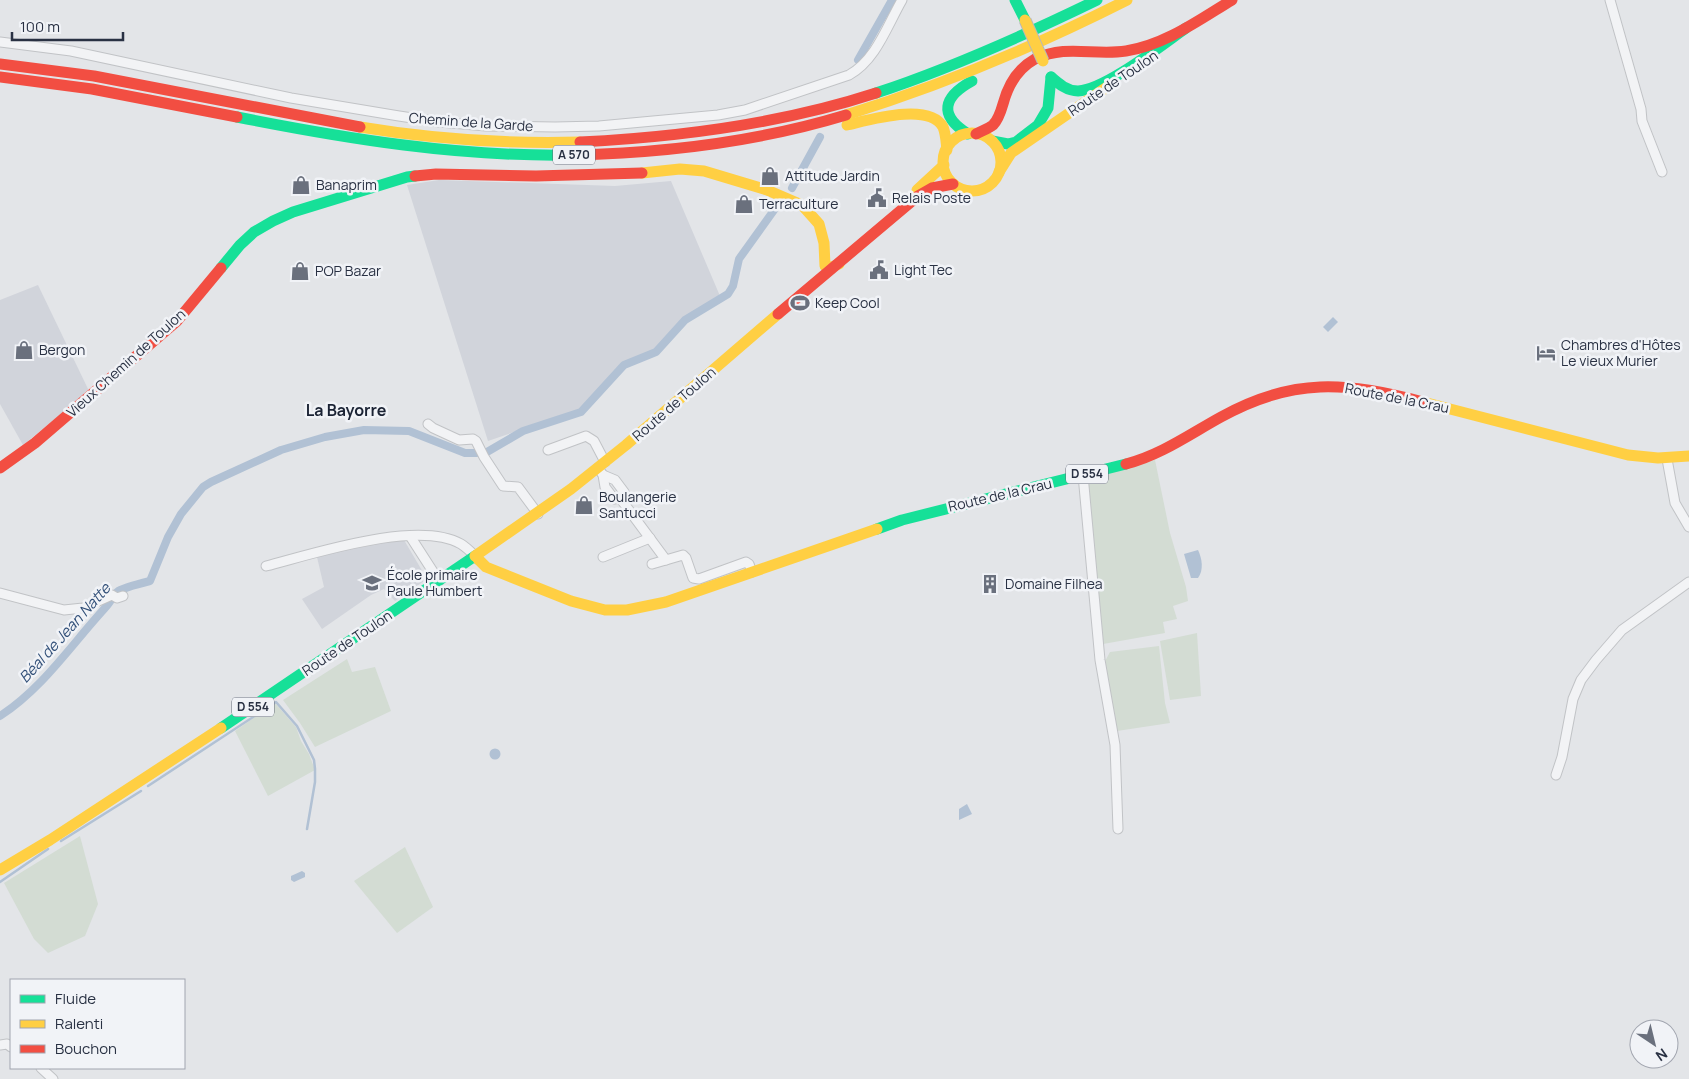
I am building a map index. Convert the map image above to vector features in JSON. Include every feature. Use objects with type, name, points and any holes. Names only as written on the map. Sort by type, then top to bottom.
[{"type":"main road","points":[[1016,0],[1051,77],[1055,94],[1053,109],[1035,135]]},
{"type":"main road","points":[[744,126],[885,84],[946,62],[1042,20],[1062,10],[1074,0]]},
{"type":"main road","name":"A 570","points":[[0,64],[50,69],[115,79],[374,129],[506,143],[563,143],[645,138],[744,126],[856,99],[923,78],[1024,35],[1097,0]]},
{"type":"main road","name":"A 570","points":[[0,77],[49,82],[112,92],[366,141],[445,151],[563,156],[684,149],[812,124],[859,112],[912,95],[1008,58],[1127,0]]},
{"type":"main road","points":[[684,149],[735,145],[914,113],[928,115],[940,123],[947,137],[945,172],[954,184],[961,189],[970,191],[980,190],[995,180],[1000,172],[1000,156],[997,148],[985,136],[972,134],[956,128],[948,115],[948,100],[959,87],[1081,31],[1141,0]]},
{"type":"main road","name":"Route de Toulon","points":[[972,134],[988,128],[997,120],[1011,82],[1021,70],[1036,60],[1062,50],[1128,50],[1155,42],[1186,28],[1232,0]]},
{"type":"main road","name":"Route de Toulon","points":[[1000,172],[1011,153],[1035,135],[1232,0]]},
{"type":"main road","points":[[1051,77],[1064,89],[1074,91],[1088,90],[1110,80],[1186,28]]},
{"type":"main road","points":[[992,142],[1008,144],[1016,142],[1038,125],[1048,108],[1051,77]]},
{"type":"main road","points":[[947,150],[952,142],[959,137],[972,134]]},
{"type":"main road","name":"Route de Toulon","points":[[0,870],[50,840],[273,693],[454,572],[602,468],[932,178],[944,165]]},
{"type":"main road","name":"Vieux Chemin de Toulon","points":[[0,468],[35,443],[177,321],[240,245],[254,232],[272,221],[293,212],[407,177],[436,174],[536,176],[627,174],[680,169],[704,171],[767,190],[802,205],[819,224],[833,265]]},
{"type":"main road","name":"Route de Toulon","points":[[751,337],[818,281],[833,265],[925,192],[940,185],[954,184]]},
{"type":"main road","name":"Route de la Crau","points":[[475,556],[486,567],[587,607],[619,611],[639,609],[666,602],[902,520],[1128,464],[1160,453],[1243,406],[1271,395],[1321,386],[1359,388],[1390,394],[1506,422],[1628,455],[1666,460],[1689,456]]},
{"type":"main road","points":[[454,572],[486,567]]},
{"type":"main road","name":"Route de Toulon","points":[[0,877],[50,840]]},
{"type":"street","name":"Chemin de la Garde","points":[[0,42],[71,51],[291,98],[439,122],[555,128],[599,126],[685,119],[745,110],[849,75],[860,69],[870,58],[902,0]]},
{"type":"street","points":[[1610,0],[1641,109],[1642,121],[1662,172]]},
{"type":"street","points":[[428,424],[459,440],[473,439],[476,441],[503,486],[518,487],[538,514]]},
{"type":"street","points":[[548,450],[586,436],[594,441],[602,468],[624,492],[620,498],[666,560]]},
{"type":"street","points":[[1666,460],[1675,503],[1689,527]]},
{"type":"street","points":[[1083,475],[1100,660],[1115,745],[1118,829]]},
{"type":"street","points":[[266,566],[339,546],[382,538],[423,535],[446,538],[460,543],[475,556]]},
{"type":"street","points":[[410,536],[439,582]]},
{"type":"street","points":[[603,557],[650,538]]},
{"type":"street","points":[[652,564],[683,555],[693,578],[699,580],[746,562],[752,572]]},
{"type":"street","points":[[1556,775],[1562,757],[1573,699],[1581,680],[1622,630],[1689,582]]},
{"type":"street","points":[[0,593],[64,610],[83,608],[118,596]]},
{"type":"street","points":[[42,1069],[53,1079]]},
{"type":"shaded area","points":[[439,180],[615,186],[671,181],[720,296],[683,319],[653,351],[622,363],[581,409],[488,441],[407,185]]},
{"type":"shaded area","points":[[38,285],[89,391],[23,445],[0,404],[0,300]]},
{"type":"shaded area","points":[[1155,460],[1170,533],[1186,587],[1188,601],[1173,606],[1177,619],[1163,622],[1165,633],[1103,644],[1086,480]]},
{"type":"shaded area","name":"École primaire Paule Humbert","points":[[404,540],[427,579],[395,601],[384,589],[371,595],[322,629],[302,599],[324,587],[317,557],[375,543]]},
{"type":"shaded area","points":[[1197,633],[1201,696],[1170,700],[1160,641]]},
{"type":"shaded area","points":[[1159,646],[1165,703],[1170,723],[1117,731],[1103,665],[1110,652]]},
{"type":"shaded area","points":[[347,659],[352,672],[375,667],[391,711],[315,747],[283,700]]},
{"type":"shaded area","points":[[275,703],[296,727],[315,770],[268,796],[235,731]]},
{"type":"shaded area","points":[[80,836],[98,904],[85,936],[48,953],[34,939],[4,883]]},
{"type":"shaded area","points":[[405,847],[433,907],[397,933],[354,881]]},
{"type":"water","points":[[1333,317],[1338,322],[1328,332],[1323,327]]},
{"type":"water","points":[[1198,550],[1202,568],[1198,578],[1191,578],[1184,554]]},
{"type":"water","points":[[493,749],[497,749],[500,754],[499,758],[493,759],[490,756],[490,752]]},
{"type":"water","points":[[967,804],[972,814],[959,820],[959,809]]},
{"type":"water","points":[[302,871],[305,873],[305,877],[294,882],[291,880],[291,876]]},
{"type":"waterway","name":"Béal de Jean Natte","points":[[858,60],[892,0]]},
{"type":"waterway","name":"Béal de Jean Natte","points":[[792,188],[820,137]]},
{"type":"waterway","name":"Béal de Jean Natte","points":[[487,452],[523,431],[581,412],[624,365],[656,352],[685,320],[728,294],[733,286],[739,259],[777,206]]},
{"type":"waterway","name":"Béal de Jean Natte","points":[[0,716],[30,693],[107,606],[117,592],[150,581],[168,537],[181,514],[203,487],[211,482],[281,450],[325,437],[364,430],[409,431],[465,453],[477,453]]},
{"type":"waterway","points":[[148,786],[276,702],[297,726],[314,760],[315,782],[307,829]]},
{"type":"waterway","points":[[61,841],[141,791]]},
{"type":"waterway","points":[[0,882],[48,849]]},
{"type":"traffic: fast","points":[[1015,0],[1025,20]]},
{"type":"traffic: fast","points":[[876,93],[988,50],[1097,0]]},
{"type":"traffic: fast","points":[[1051,77],[1060,85],[1070,90],[1089,89],[1134,65],[1186,28]]},
{"type":"traffic: fast","points":[[992,141],[1008,144],[1016,142],[1038,125],[1048,108],[1051,77]]},
{"type":"traffic: fast","points":[[968,134],[952,120],[948,113],[948,106],[955,93],[972,81]]},
{"type":"traffic: fast","points":[[237,117],[362,139],[446,150],[530,155],[572,155]]},
{"type":"traffic: fast","points":[[221,268],[240,245],[254,232],[273,221],[293,212],[415,176]]},
{"type":"traffic: fast","points":[[877,529],[902,520],[1126,464]]},
{"type":"traffic: fast","points":[[221,728],[475,556],[478,559]]},
{"type":"traffic: slow","points":[[846,115],[918,91],[989,64],[1127,0]]},
{"type":"traffic: slow","points":[[1025,20],[1043,61]]},
{"type":"traffic: slow","points":[[999,172],[1011,153],[1107,87]]},
{"type":"traffic: slow","points":[[847,125],[898,115],[925,115],[936,120],[943,127],[947,150]]},
{"type":"traffic: slow","points":[[360,127],[414,135],[470,140],[580,142]]},
{"type":"traffic: slow","points":[[972,133],[988,138],[996,146],[1001,162],[996,178],[988,186],[972,191],[956,186],[948,178],[943,162],[948,146],[956,138],[972,133]]},
{"type":"traffic: slow","points":[[917,190],[944,165]]},
{"type":"traffic: slow","points":[[642,173],[680,169],[704,171],[767,190],[802,205],[819,224],[824,243],[825,266],[829,268],[839,264]]},
{"type":"traffic: slow","points":[[475,556],[571,489],[626,445],[778,314]]},
{"type":"traffic: slow","points":[[1423,402],[1628,455],[1658,458],[1689,456]]},
{"type":"traffic: slow","points":[[478,559],[486,567],[571,601],[605,610],[627,610],[666,602],[877,529]]},
{"type":"traffic: slow","points":[[0,870],[50,840],[221,728]]},
{"type":"traffic: jam","points":[[976,134],[995,123],[1014,78],[1035,59],[1058,52],[1114,52],[1140,48],[1168,38],[1232,0]]},
{"type":"traffic: jam","points":[[0,64],[94,76],[360,127]]},
{"type":"traffic: jam","points":[[0,77],[92,89],[237,117]]},
{"type":"traffic: jam","points":[[580,142],[655,137],[767,121],[840,104],[876,93]]},
{"type":"traffic: jam","points":[[572,155],[676,149],[744,139],[846,115]]},
{"type":"traffic: jam","points":[[415,176],[436,174],[536,176],[642,173]]},
{"type":"traffic: jam","points":[[778,314],[918,196],[932,188],[953,184]]},
{"type":"traffic: jam","points":[[0,468],[35,443],[177,321],[221,268]]},
{"type":"traffic: jam","points":[[1126,464],[1163,450],[1247,404],[1296,389],[1344,387],[1369,390],[1423,402]]},
{"type":"place","name":"Attitude Jardin","points":[[770,176]]},
{"type":"place","name":"Banaprim","points":[[301,185]]},
{"type":"place","name":"Relais Poste","points":[[877,198]]},
{"type":"place","name":"Terraculture","points":[[744,204]]},
{"type":"place","name":"Light Tec","points":[[879,270]]},
{"type":"place","name":"POP Bazar","points":[[300,271]]},
{"type":"place","name":"Keep Cool","points":[[800,303]]},
{"type":"place","name":"Bergon","points":[[24,350]]},
{"type":"place","name":"Chambres d'Hôtes Le vieux Murier","points":[[1546,353]]},
{"type":"place","name":"Boulangerie Santucci","points":[[584,505]]},
{"type":"place","name":"École primaire Paule Humbert","points":[[372,583]]},
{"type":"place","name":"Domaine Filhea","points":[[990,584]]},
{"type":"district","name":"La Bayorre","points":[[346,410]]}]
